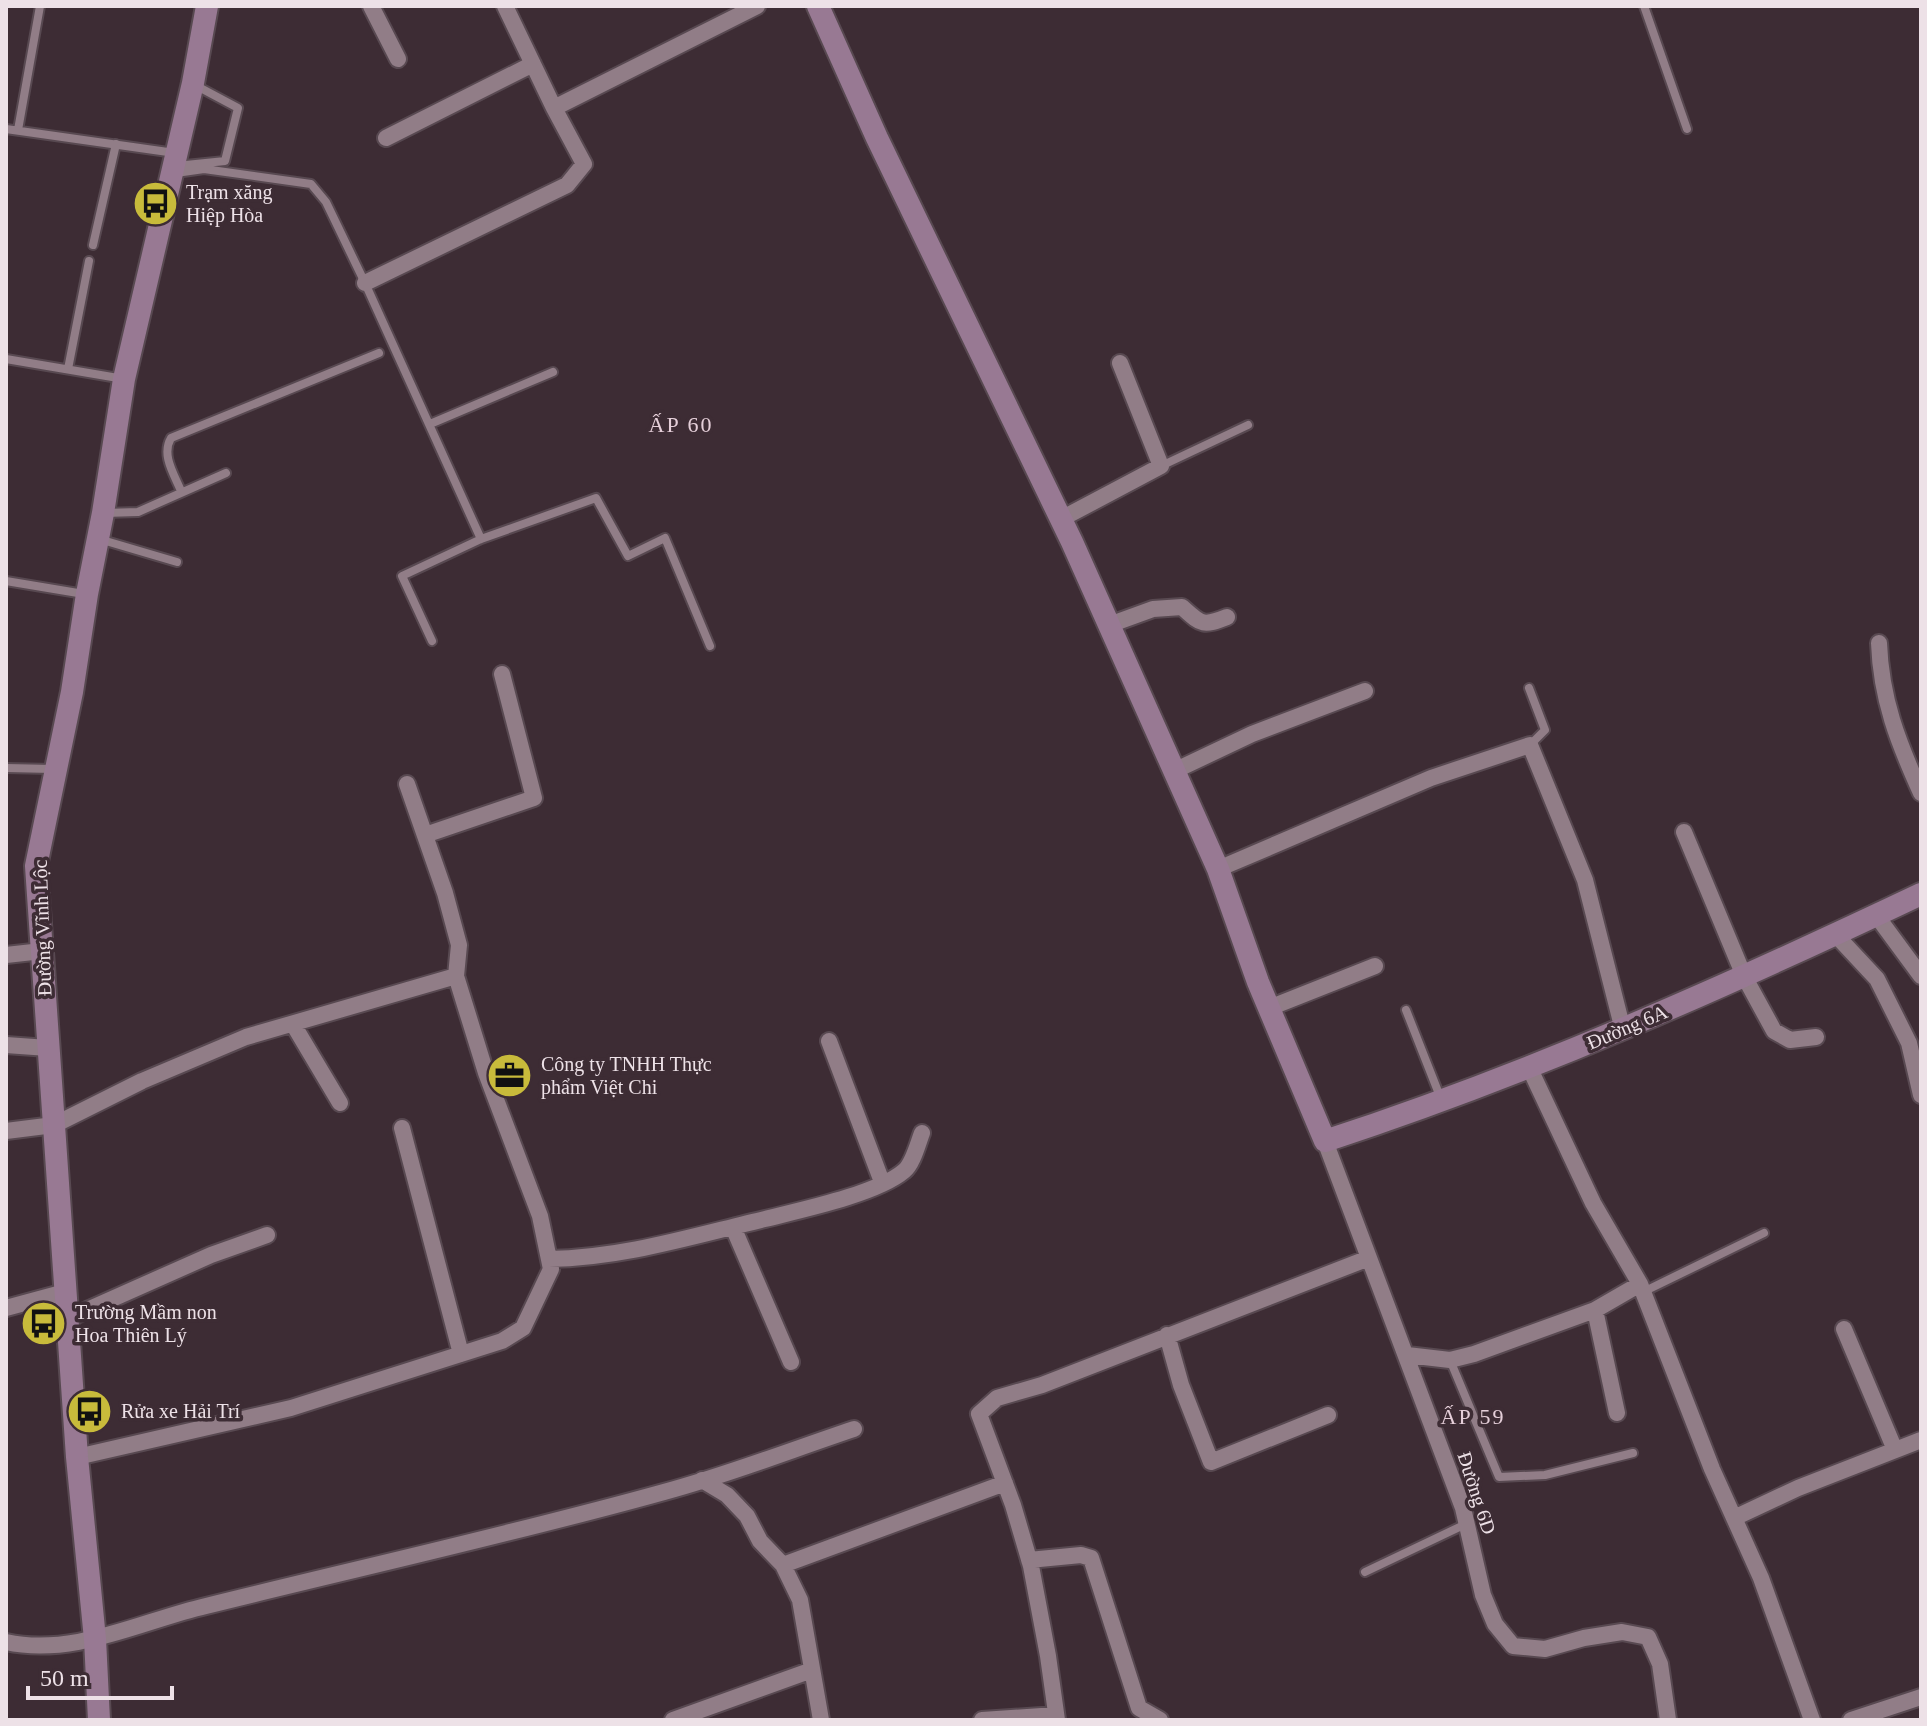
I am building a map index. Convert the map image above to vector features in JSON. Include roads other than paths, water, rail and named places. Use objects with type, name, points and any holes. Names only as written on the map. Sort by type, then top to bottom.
[{"type":"street","name":"Đường Vĩnh Lộc","points":[[99,1720],[95,1639],[77,1457],[36,866],[57,769],[124,379],[193,83],[207,6]]},
{"type":"street","points":[[371,6],[398,59]]},
{"type":"street","points":[[365,283],[567,185],[584,164],[505,6]]},
{"type":"street","points":[[554,108],[757,6]]},
{"type":"street","points":[[818,6],[877,138],[1061,519],[1218,869],[1269,1008],[1325,1141]]},
{"type":"street","points":[[386,138],[533,64]]},
{"type":"street","points":[[1061,519],[1161,466],[1120,363]]},
{"type":"street","points":[[1109,625],[1153,609],[1182,607],[1202,624],[1227,617]]},
{"type":"street","points":[[1879,643],[1880,678],[1896,740],[1921,793]]},
{"type":"street","points":[[425,835],[534,798],[502,674]]},
{"type":"street","points":[[1174,771],[1252,734],[1365,691]]},
{"type":"street","points":[[1218,869],[1431,778],[1530,745],[1585,880],[1623,1030]]},
{"type":"street","points":[[77,1457],[291,1408],[502,1341],[523,1328],[551,1269],[540,1216],[486,1073],[456,976],[459,945],[445,893],[407,784]]},
{"type":"street","points":[[1684,832],[1744,976],[1774,1031],[1790,1040],[1816,1037]]},
{"type":"street","name":"Đường 6A","points":[[1325,1141],[1623,1030],[1921,894]]},
{"type":"street","points":[[1876,915],[1921,976]]},
{"type":"street","points":[[1835,934],[1877,979],[1909,1043],[1921,1095]]},
{"type":"street","points":[[6,955],[42,951]]},
{"type":"street","points":[[1269,1008],[1375,966]]},
{"type":"street","points":[[6,1131],[54,1125],[142,1081],[246,1037],[456,976]]},
{"type":"street","points":[[293,1024],[340,1103]]},
{"type":"street","points":[[829,1041],[882,1182]]},
{"type":"street","points":[[6,1045],[48,1048]]},
{"type":"street","points":[[1529,1067],[1593,1203],[1642,1288],[1712,1469],[1761,1578],[1812,1720]]},
{"type":"street","points":[[402,1128],[461,1354]]},
{"type":"street","points":[[549,1259],[590,1258],[655,1247],[816,1206],[906,1170],[922,1133]]},
{"type":"street","name":"Đường 6D","points":[[1325,1141],[1467,1523],[1483,1595],[1495,1624],[1513,1646],[1545,1649],[1622,1632],[1648,1637],[1660,1664],[1668,1720]]},
{"type":"street","points":[[733,1227],[791,1362]]},
{"type":"street","points":[[67,1319],[211,1255],[267,1235]]},
{"type":"street","points":[[982,1720],[1056,1718],[1048,1656],[1029,1560],[979,1414],[997,1398],[1042,1385],[1369,1258]]},
{"type":"street","points":[[1407,1355],[1450,1360],[1595,1310],[1642,1288]]},
{"type":"street","points":[[6,1308],[65,1292]]},
{"type":"street","points":[[1595,1310],[1617,1413]]},
{"type":"street","points":[[1844,1329],[1895,1450]]},
{"type":"street","points":[[1167,1335],[1181,1385],[1211,1462],[1328,1415]]},
{"type":"street","points":[[6,1642],[29,1647],[95,1639],[201,1607],[667,1491],[854,1429]]},
{"type":"street","points":[[1734,1518],[1798,1488],[1921,1440]]},
{"type":"street","points":[[702,1480],[737,1505],[747,1516],[760,1541],[783,1565],[800,1600],[821,1720]]},
{"type":"street","points":[[783,1565],[1005,1483]]},
{"type":"street","points":[[1029,1560],[1085,1555],[1091,1558],[1137,1704],[1145,1713],[1160,1720]]},
{"type":"street","points":[[673,1720],[812,1670]]},
{"type":"street","points":[[1851,1720],[1921,1697]]},
{"type":"lane","points":[[18,130],[40,6]]},
{"type":"lane","points":[[1644,6],[1687,129]]},
{"type":"lane","points":[[174,164],[225,161],[238,108],[193,83]]},
{"type":"lane","points":[[6,129],[116,144],[174,164],[311,184],[326,202],[365,283],[481,539]]},
{"type":"lane","points":[[93,245],[116,144]]},
{"type":"lane","points":[[68,369],[89,261]]},
{"type":"lane","points":[[181,491],[166,454],[166,445],[171,438],[379,353]]},
{"type":"lane","points":[[6,359],[124,379]]},
{"type":"lane","points":[[430,424],[553,372]]},
{"type":"lane","points":[[1161,466],[1248,425]]},
{"type":"lane","points":[[103,513],[138,512],[226,473]]},
{"type":"lane","points":[[432,641],[402,576],[481,539],[596,498],[628,556],[665,538],[710,646]]},
{"type":"lane","points":[[98,539],[177,562]]},
{"type":"lane","points":[[6,581],[87,594]]},
{"type":"lane","points":[[1529,688],[1545,730],[1530,745]]},
{"type":"lane","points":[[6,768],[57,769]]},
{"type":"lane","points":[[1406,1010],[1441,1100]]},
{"type":"lane","points":[[1642,1288],[1764,1233]]},
{"type":"lane","points":[[1450,1360],[1499,1477],[1545,1475],[1633,1453]]},
{"type":"lane","points":[[1365,1572],[1467,1523]]},
{"type":"place","name":"Trạm xăng Hiệp Hòa","points":[[155,204]]},
{"type":"place","name":"Công ty TNHH Thực phẩm Việt Chi","points":[[510,1076]]},
{"type":"place","name":"Trường Mầm non Hoa Thiên Lý","points":[[44,1324]]},
{"type":"place","name":"Rửa xe Hải Trí","points":[[90,1411]]},
{"type":"district","name":"ẤP 60","points":[[681,424]]},
{"type":"district","name":"ẤP 59","points":[[1473,1416]]}]
